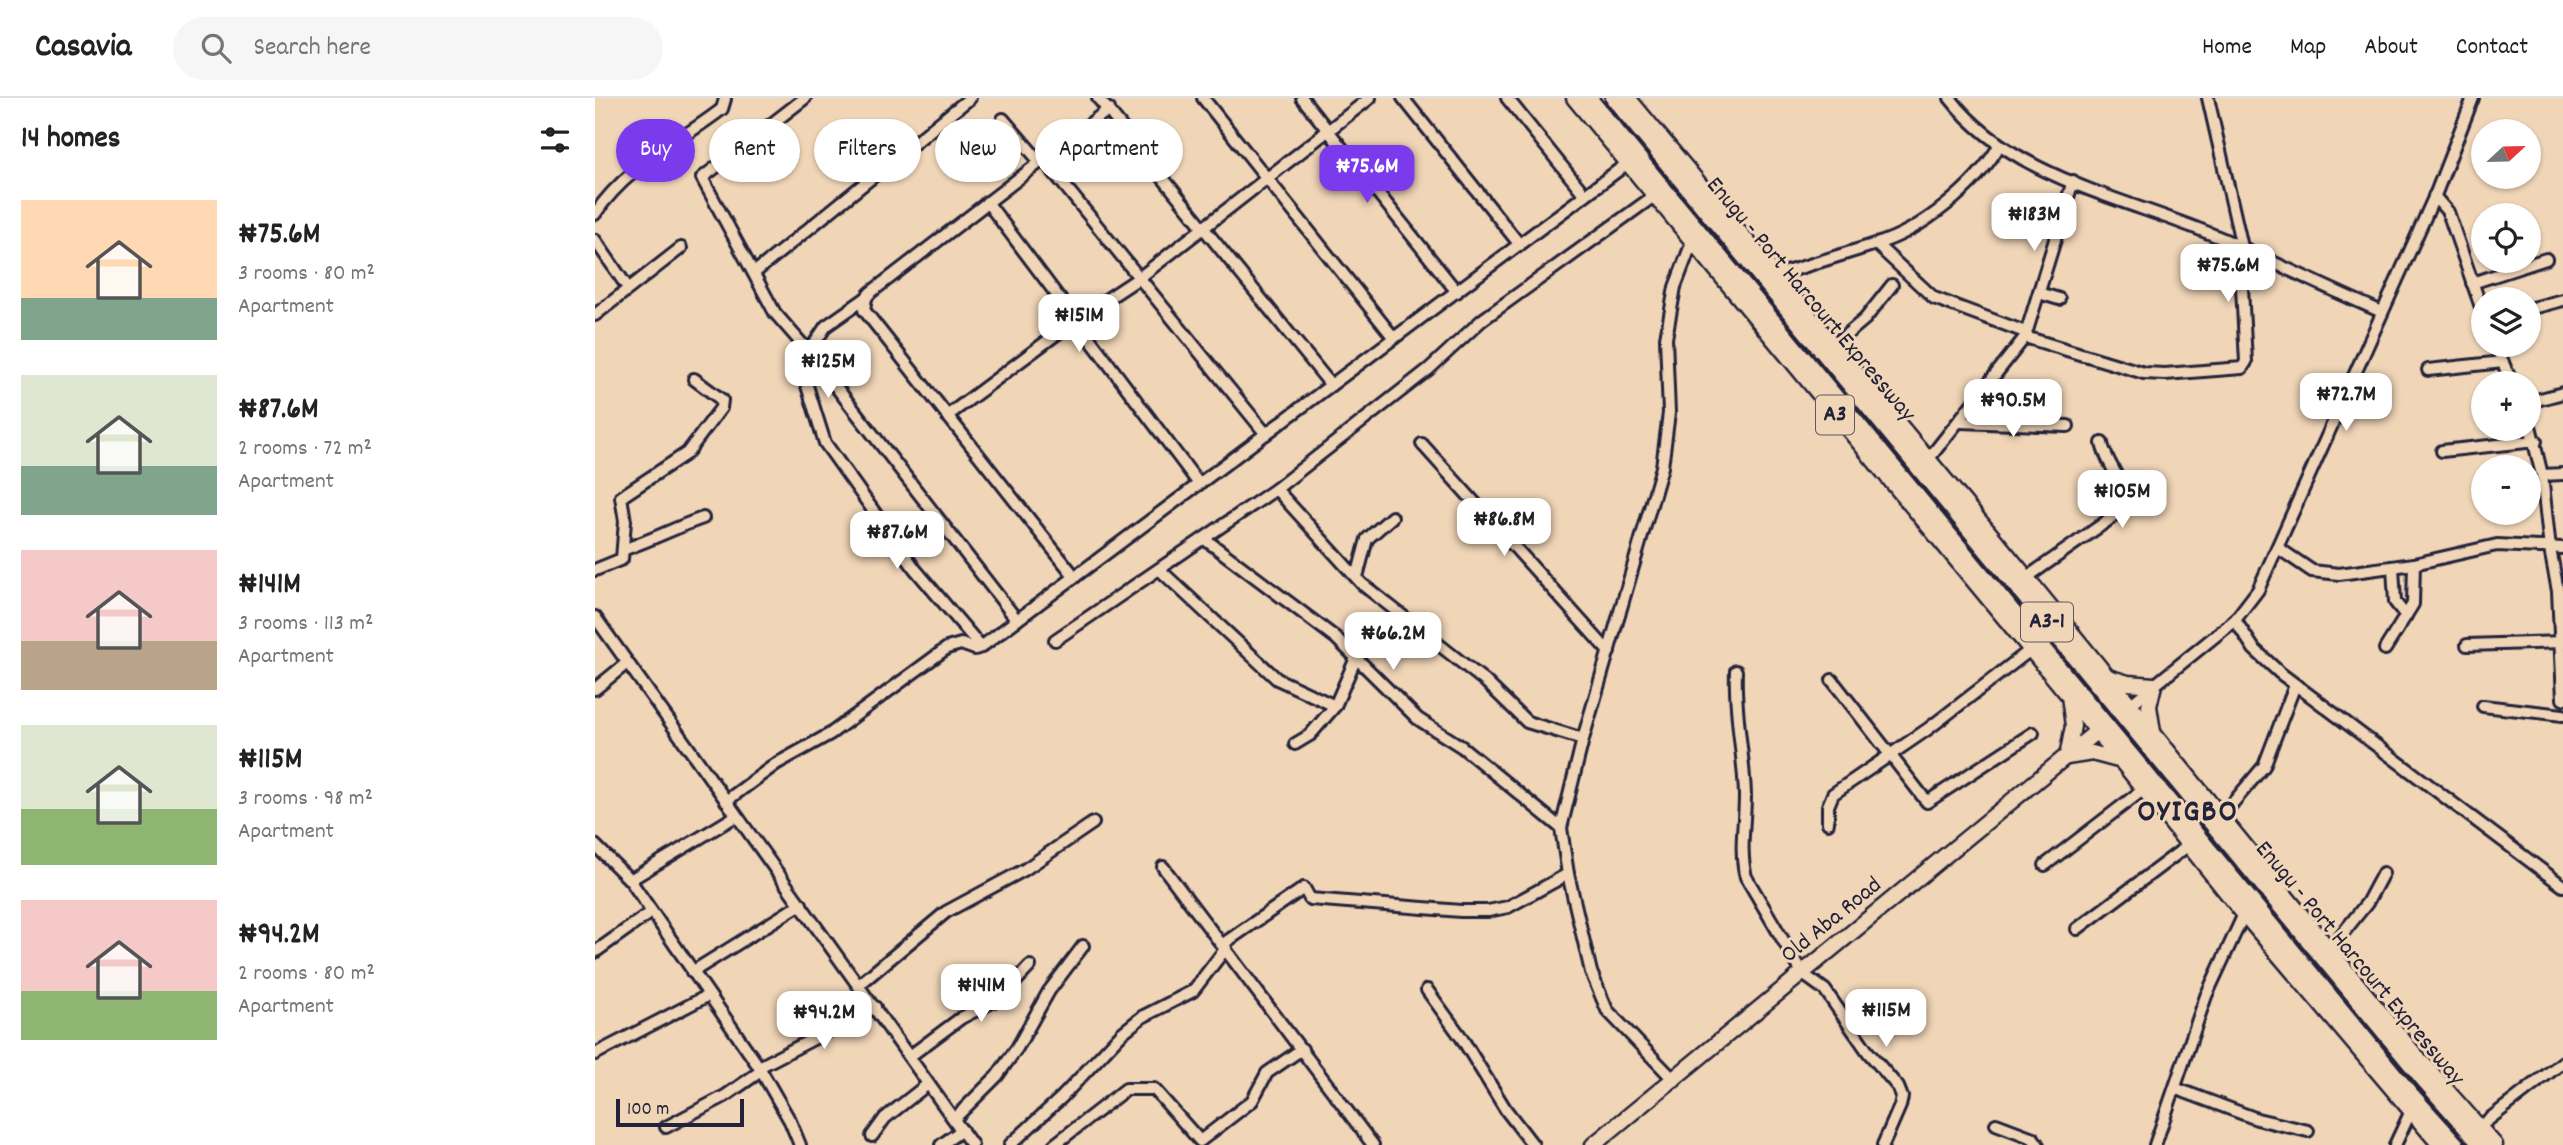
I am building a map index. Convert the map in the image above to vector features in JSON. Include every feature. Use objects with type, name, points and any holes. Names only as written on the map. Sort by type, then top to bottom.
[{"type":"highway","name":"Enugu - Port Harcourt Expressway","points":[[1588,98],[2353,1034],[2456,1145]]},
{"type":"highway","name":"Enugu - Port Harcourt Expressway","points":[[1614,98],[2423,1078],[2482,1145]]},
{"type":"main road","name":"Enugu - Port Harcourt Expressway","points":[[1574,98],[2029,651],[2069,696],[2244,914],[2353,1034],[2410,1112],[2440,1145]]},
{"type":"main road","name":"Enugu - Port Harcourt Expressway","points":[[1628,98],[1927,461],[2027,578],[2411,1051],[2495,1145]]},
{"type":"main road","points":[[2106,676],[2128,683],[2154,685],[2149,706],[2154,734]]},
{"type":"main road","points":[[2069,696],[2073,726],[2067,757],[2092,753],[2122,761]]},
{"type":"main road","name":"Old Aba Road","points":[[1593,1145],[2097,731]]},
{"type":"street","points":[[595,214],[635,170],[722,109],[725,98]]},
{"type":"street","points":[[805,98],[702,178],[775,313],[806,348],[1017,620]]},
{"type":"street","points":[[754,273],[971,98]]},
{"type":"street","points":[[1098,98],[1331,385]]},
{"type":"street","points":[[1203,98],[1394,338]]},
{"type":"street","points":[[1302,98],[1457,292]]},
{"type":"street","points":[[947,416],[1074,321],[1139,278],[1370,98]]},
{"type":"street","points":[[1403,98],[1520,245]]},
{"type":"street","points":[[1507,98],[1585,195]]},
{"type":"street","points":[[1950,98],[1976,128],[1999,146],[2073,181],[2245,249],[2382,312]]},
{"type":"street","points":[[1876,244],[1934,298],[2083,355],[2144,373],[2242,368],[2246,362],[2242,288],[2245,249],[2208,98]]},
{"type":"street","points":[[2130,705],[2235,620],[2258,590],[2434,196],[2473,98]]},
{"type":"street","points":[[1096,119],[1109,109]]},
{"type":"street","points":[[1021,138],[1035,153]]},
{"type":"street","points":[[1774,276],[1876,244],[1915,227],[1985,171],[1999,146]]},
{"type":"street","points":[[726,801],[776,764],[830,734],[947,648],[955,644],[975,649],[981,647],[1628,163]]},
{"type":"street","points":[[981,647],[915,569],[825,443],[798,357],[826,326],[1035,166]]},
{"type":"street","points":[[1927,461],[1960,422],[2025,335],[2073,181]]},
{"type":"street","points":[[1059,182],[1266,434]]},
{"type":"street","points":[[1055,640],[1206,540],[1276,489],[1429,369],[1482,320],[1654,196]]},
{"type":"street","points":[[2434,196],[2448,212],[2473,287]]},
{"type":"street","points":[[988,202],[1074,321],[1199,484]]},
{"type":"street","points":[[595,240],[628,288]]},
{"type":"street","points":[[1675,1080],[1607,1010],[1591,972],[1569,874],[1562,828],[1583,739],[1662,467],[1669,413],[1666,338],[1675,287],[1692,242]]},
{"type":"street","points":[[595,316],[681,248]]},
{"type":"street","points":[[2472,283],[2546,259]]},
{"type":"street","points":[[1833,346],[1865,319],[1892,285]]},
{"type":"street","points":[[2040,287],[2059,299]]},
{"type":"street","points":[[866,298],[864,310],[1075,577]]},
{"type":"street","points":[[2541,306],[2563,300]]},
{"type":"street","points":[[2501,357],[2507,371]]},
{"type":"street","points":[[2428,370],[2503,362]]},
{"type":"street","points":[[595,570],[618,563],[625,549],[621,498],[687,453],[721,408],[722,400],[694,379]]},
{"type":"street","points":[[2541,399],[2563,393]]},
{"type":"street","points":[[1960,422],[2068,426]]},
{"type":"street","points":[[2442,451],[2536,441],[2558,591],[2563,699]]},
{"type":"street","points":[[2027,578],[2127,508],[2127,496],[2108,463],[2102,443]]},
{"type":"street","points":[[1422,444],[1609,652]]},
{"type":"street","points":[[2542,475],[2563,474]]},
{"type":"street","points":[[1276,489],[1357,577],[1485,681],[1527,722],[1583,739]]},
{"type":"street","points":[[1357,577],[1367,540],[1392,517]]},
{"type":"street","points":[[625,549],[657,538],[673,527],[703,519]]},
{"type":"street","points":[[1206,540],[1321,626],[1418,719],[1462,747],[1562,828]]},
{"type":"street","points":[[2278,548],[2312,571],[2324,574],[2414,564],[2497,545],[2563,548]]},
{"type":"street","points":[[2385,649],[2415,597],[2414,564]]},
{"type":"street","points":[[2393,566],[2395,602],[2406,616]]},
{"type":"street","points":[[1160,570],[1277,679],[1335,706]]},
{"type":"street","points":[[595,617],[736,816],[860,984],[927,1084],[972,1145]]},
{"type":"street","points":[[2235,620],[2254,649],[2295,685],[2563,886]]},
{"type":"street","points":[[2467,645],[2562,642]]},
{"type":"street","points":[[1828,822],[1828,806],[1833,794],[2029,651]]},
{"type":"street","points":[[1295,744],[1310,735],[1335,706],[1356,658]]},
{"type":"street","points":[[595,689],[627,663]]},
{"type":"street","points":[[1735,671],[1737,731],[1745,794],[1742,862],[1746,877],[1803,974],[1825,990],[1868,1052],[1898,1087],[1902,1097],[1901,1105],[1883,1145]]},
{"type":"street","points":[[1832,680],[1856,707],[1888,755],[1927,802],[2033,733]]},
{"type":"street","points":[[2221,817],[2264,766],[2295,685]]},
{"type":"street","points":[[2483,706],[2563,715]]},
{"type":"street","points":[[2045,865],[2144,789]]},
{"type":"street","points":[[631,880],[736,816]]},
{"type":"street","points":[[860,984],[946,912],[1024,870],[1093,823]]},
{"type":"street","points":[[2077,929],[2190,844]]},
{"type":"street","points":[[596,848],[631,880],[760,1069],[790,1121],[800,1145]]},
{"type":"street","points":[[1163,867],[1373,1145]]},
{"type":"street","points":[[2330,949],[2367,903],[2383,873]]},
{"type":"street","points":[[1010,1145],[1062,1097],[1122,1032],[1142,1017],[1193,991],[1225,946],[1304,888],[1310,899],[1488,911],[1508,906],[1569,874]]},
{"type":"street","points":[[692,972],[801,904]]},
{"type":"street","points":[[595,952],[651,912]]},
{"type":"street","points":[[2155,1145],[2206,996],[2244,914]]},
{"type":"street","points":[[954,1119],[997,1076],[1017,1048],[1049,991],[1083,946]]},
{"type":"street","points":[[910,1056],[961,1018],[1000,998],[1030,966]]},
{"type":"street","points":[[1427,990],[1461,1037],[1506,1110],[1533,1145]]},
{"type":"street","points":[[595,1054],[709,995]]},
{"type":"street","points":[[666,1127],[725,1096],[760,1069],[875,1007]]},
{"type":"street","points":[[1054,1145],[1126,1089],[1154,1089],[1201,1143],[1252,1101],[1267,1073],[1302,1049]]},
{"type":"street","points":[[2479,1127],[2563,1062]]},
{"type":"street","points":[[872,1136],[885,1118],[927,1084]]},
{"type":"street","points":[[2176,1090],[2257,1119],[2308,1132]]},
{"type":"street","points":[[2395,1145],[2410,1112]]},
{"type":"street","points":[[1996,1124],[2033,1138],[2038,1145]]},
{"type":"street","points":[[941,1145],[962,1130]]},
{"type":"district","name":"OYIGBO","points":[[2188,814]]}]
